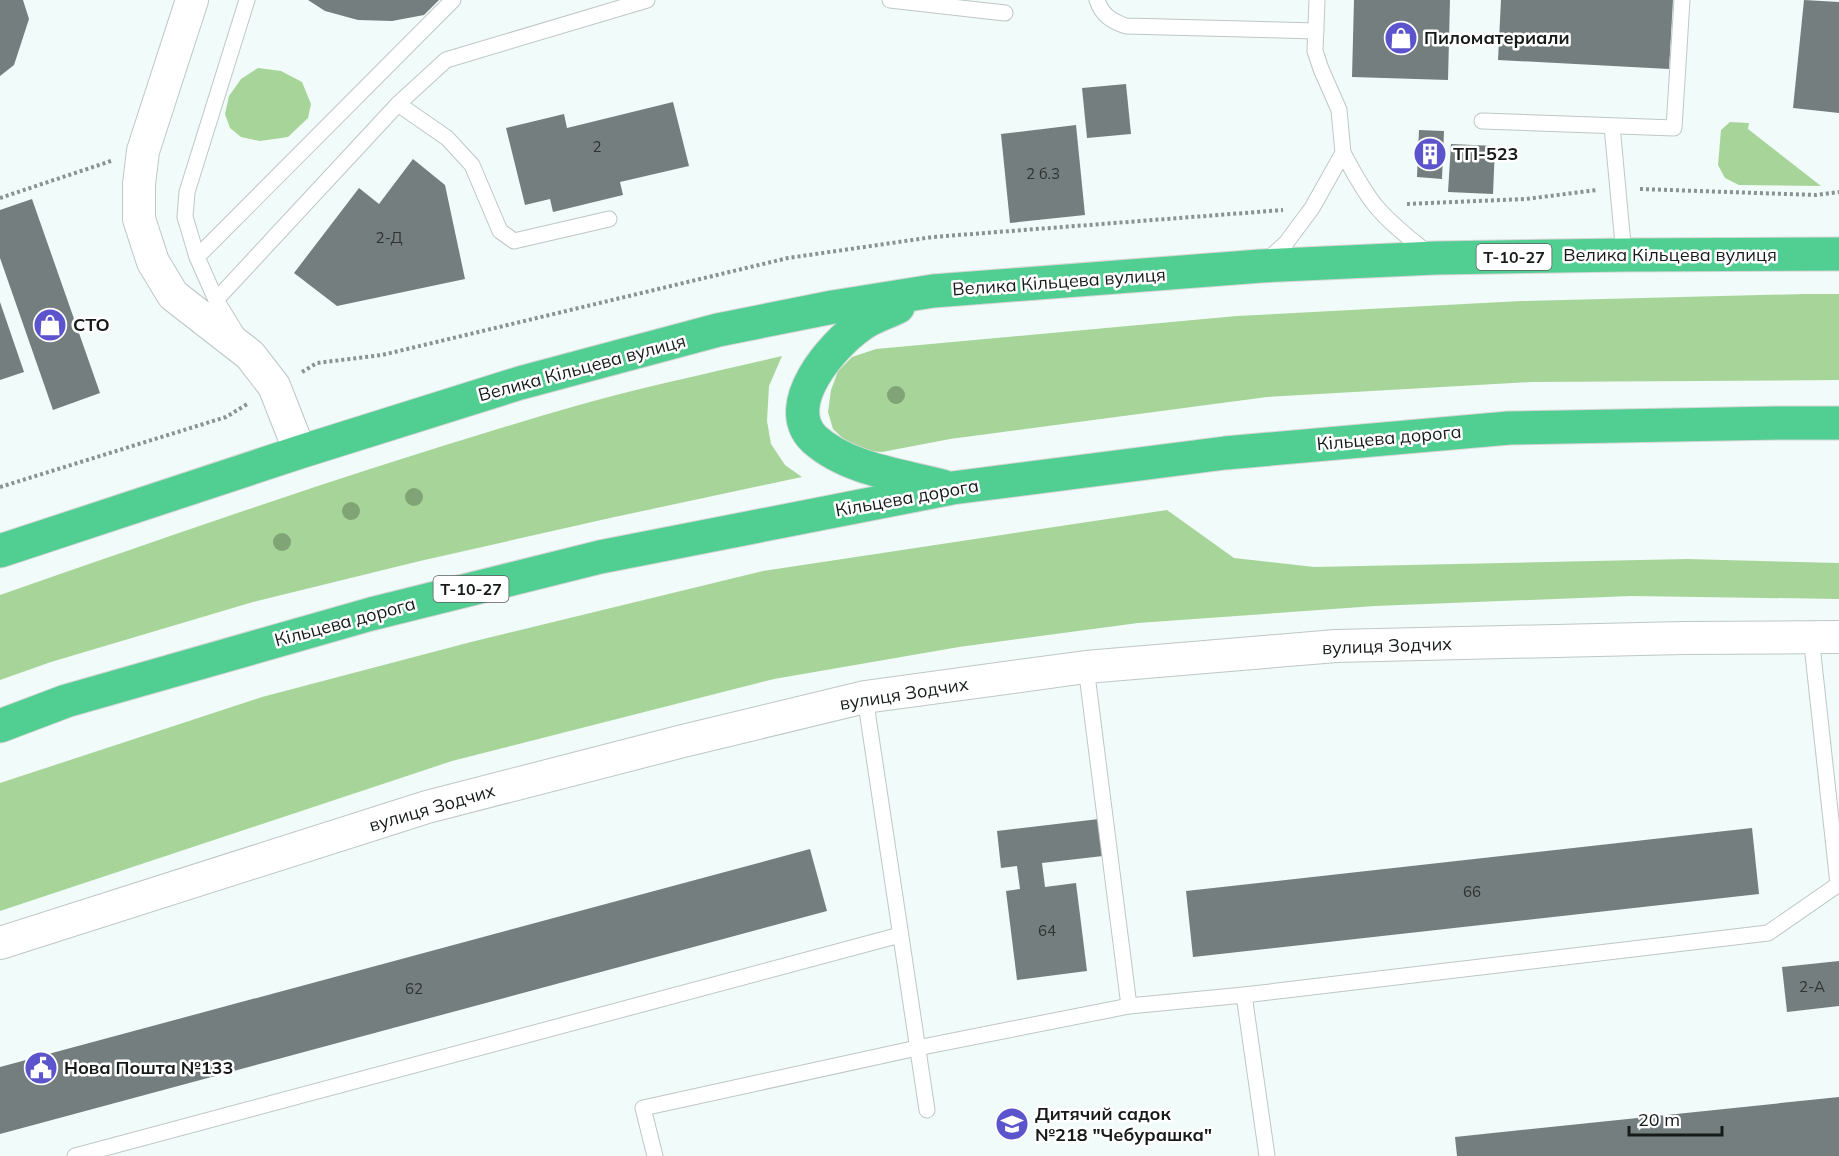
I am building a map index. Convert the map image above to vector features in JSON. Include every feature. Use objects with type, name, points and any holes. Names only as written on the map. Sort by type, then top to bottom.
[{"type":"highway","name":"Велика Кільцева вулиця","points":[[0,551],[300,452],[520,383],[718,330],[833,307],[933,291],[1261,266],[1435,258],[1839,254]]},
{"type":"highway","points":[[933,291],[862,324],[842,340],[819,366],[806,390],[802,408],[805,424],[812,437],[831,451],[864,466],[952,488]]},
{"type":"highway","name":"Кільцева дорога","points":[[0,726],[66,702],[382,611],[600,557],[952,488],[1225,453],[1509,428],[1839,423]]},
{"type":"street","points":[[192,0],[143,151],[139,184],[139,219],[153,262],[173,295],[250,355],[274,386],[300,452]]},
{"type":"street","name":"вулиця Зодчих","points":[[0,943],[427,807],[683,741],[865,698],[1086,667],[1336,646],[1825,637]]},
{"type":"lane","points":[[247,0],[187,192],[185,217],[197,257],[216,300],[250,355]]},
{"type":"lane","points":[[197,257],[453,0]]},
{"type":"lane","points":[[216,300],[398,104],[446,60],[647,0]]},
{"type":"lane","points":[[890,0],[1005,13]]},
{"type":"lane","points":[[1097,0],[1100,9],[1111,21],[1126,26],[1316,31]]},
{"type":"lane","points":[[1317,0],[1316,51],[1321,69],[1339,110],[1343,153],[1375,206],[1401,232],[1435,258]]},
{"type":"lane","points":[[1482,121],[1674,128],[1682,0]]},
{"type":"lane","points":[[398,104],[447,138],[472,165],[500,231],[514,241],[609,219]]},
{"type":"lane","points":[[1612,126],[1624,255]]},
{"type":"lane","points":[[1261,266],[1286,243],[1312,208],[1343,153]]},
{"type":"lane","points":[[655,1156],[644,1108],[917,1048],[1129,1006],[1244,995],[1768,933],[1838,884],[1825,637]]},
{"type":"lane","points":[[1086,667],[1129,1006]]},
{"type":"lane","points":[[865,698],[927,1110]]},
{"type":"lane","points":[[75,1156],[900,935]]},
{"type":"lane","points":[[1244,995],[1267,1156]]},
{"type":"path","points":[[0,198],[143,151]]},
{"type":"green space","points":[[258,68],[281,71],[302,82],[311,104],[308,118],[288,137],[260,141],[241,137],[230,128],[225,114],[229,96],[241,79]]},
{"type":"green space","points":[[1730,122],[1749,123],[1748,129],[1821,186],[1739,185],[1725,178],[1718,165],[1721,130]]},
{"type":"green space","points":[[1839,294],[1839,380],[1531,382],[1267,397],[950,439],[882,452],[867,451],[849,444],[833,429],[828,412],[831,390],[838,371],[852,357],[876,349],[1237,316],[1521,301]]},
{"type":"green space","points":[[782,356],[769,386],[767,421],[771,444],[785,465],[802,477],[420,561],[253,602],[51,662],[0,680],[0,595],[288,496],[506,426],[630,392]]},
{"type":"green space","points":[[1167,510],[1234,558],[1314,567],[1687,559],[1839,563],[1839,599],[1631,596],[1375,606],[1138,623],[959,647],[774,679],[452,761],[0,911],[0,783],[262,697],[471,642],[763,571]]},
{"type":"building","points":[[0,0],[23,0],[29,19],[14,65],[0,76]]},
{"type":"building","points":[[308,0],[439,0],[424,15],[392,21],[358,20],[325,11]]},
{"type":"building","name":"Пиломатериали","points":[[1354,0],[1450,0],[1448,80],[1352,77]]},
{"type":"building","points":[[1501,0],[1673,0],[1669,69],[1498,60]]},
{"type":"building","points":[[1804,0],[1839,2],[1839,113],[1793,108]]},
{"type":"building","points":[[1126,84],[1131,134],[1087,138],[1082,88]]},
{"type":"building","points":[[673,102],[689,166],[620,182],[623,195],[553,212],[550,199],[525,205],[506,128],[564,114],[567,128]]},
{"type":"building","points":[[1076,125],[1085,215],[1010,223],[1001,134]]},
{"type":"building","name":"ТП-523","points":[[1419,130],[1444,131],[1442,179],[1417,177]]},
{"type":"building","points":[[1451,144],[1495,146],[1493,194],[1448,192]]},
{"type":"building","points":[[413,159],[445,185],[465,279],[337,306],[294,273],[359,188],[379,204]]},
{"type":"building","name":"СТО","points":[[32,199],[100,393],[53,410],[0,258],[0,210]]},
{"type":"building","points":[[0,302],[24,372],[0,380]]},
{"type":"building","points":[[1099,819],[1103,856],[1042,863],[1045,887],[1076,883],[1087,971],[1017,980],[1006,891],[1020,889],[1017,866],[1001,868],[997,831]]},
{"type":"building","points":[[1752,828],[1759,894],[1193,957],[1186,891]]},
{"type":"building","points":[[810,849],[827,911],[0,1134],[0,1067]]},
{"type":"building","points":[[1839,961],[1839,1006],[1787,1012],[1782,967]]},
{"type":"building","points":[[1839,1097],[1839,1156],[1457,1156],[1455,1137]]},
{"type":"place","name":"Пиломатериали","points":[[1401,38]]},
{"type":"place","name":"ТП-523","points":[[1430,154]]},
{"type":"place","name":"СТО","points":[[50,325]]},
{"type":"place","name":"Нова Пошта №133","points":[[41,1068]]},
{"type":"place","name":"Дитячий садок №218 \"Чебурашка\"","points":[[1012,1124]]}]
